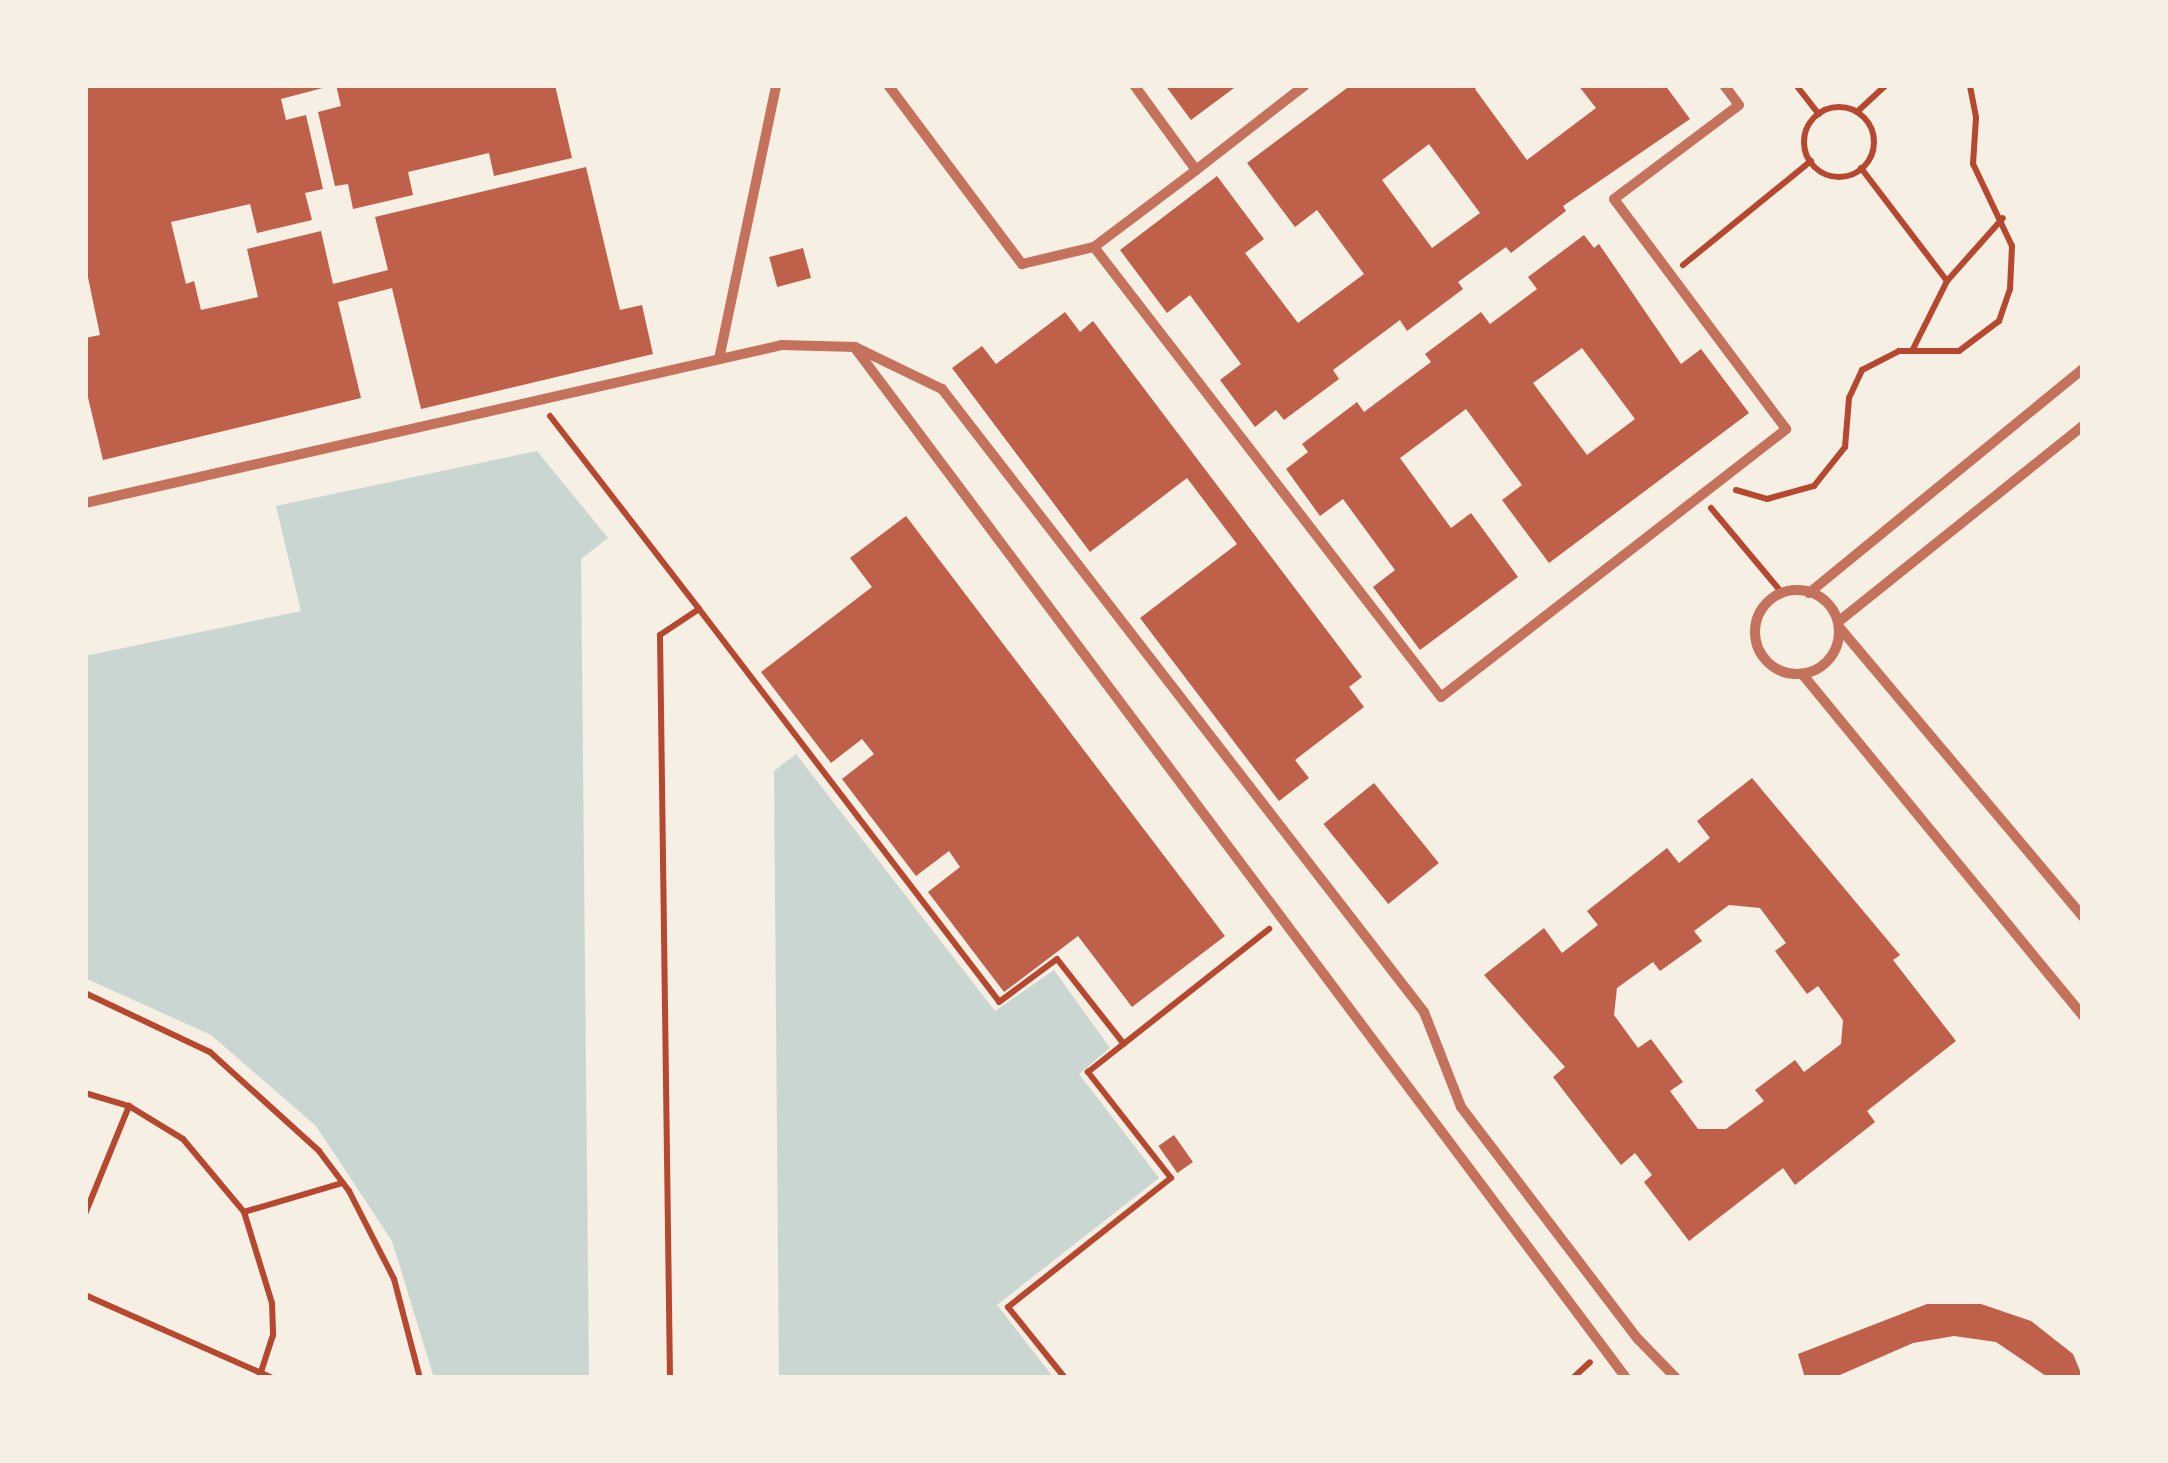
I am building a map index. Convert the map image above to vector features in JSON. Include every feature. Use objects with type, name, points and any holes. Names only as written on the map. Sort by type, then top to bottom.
[{"type":"street","points":[[719,358],[776,85]]},
{"type":"street","points":[[888,85],[1022,264],[1094,247],[1305,85]]},
{"type":"street","points":[[1134,85],[1196,170]]},
{"type":"street","points":[[1094,247],[1441,696],[1786,430],[1614,199],[1739,105],[1724,85]]},
{"type":"street","points":[[85,503],[782,346],[854,347],[942,388],[1424,1012],[1461,1107],[1638,1339],[1676,1378]]},
{"type":"street","points":[[854,347],[1626,1378]]},
{"type":"street","points":[[1810,593],[2083,369]]},
{"type":"street","points":[[1803,674],[1828,662],[1839,624],[2083,426]]},
{"type":"street","points":[[2083,917],[1839,624],[1833,609],[1810,593],[1782,592],[1758,616],[1757,646],[1776,668],[1803,674],[2083,1016]]},
{"type":"path","points":[[1796,85],[1819,114]]},
{"type":"path","points":[[1857,112],[1886,85]]},
{"type":"path","points":[[1715,484],[1767,499],[1814,486],[1845,447],[1848,398],[1862,370],[1886,354],[1958,351],[1999,321],[2014,268],[2003,218],[1972,164],[1976,116],[1970,85]]},
{"type":"path","points":[[1833,108],[1857,112],[1874,144],[1861,168],[1832,176],[1811,161],[1806,130],[1819,114],[1833,108]]},
{"type":"path","points":[[1670,275],[1811,161]]},
{"type":"path","points":[[1861,168],[1948,280]]},
{"type":"path","points":[[1912,350],[1948,280],[2003,218]]},
{"type":"path","points":[[538,401],[999,1002],[1057,959],[1124,1044]]},
{"type":"path","points":[[1701,495],[1782,592]]},
{"type":"path","points":[[670,1378],[660,635],[699,609]]},
{"type":"path","points":[[1064,1378],[1008,1306],[1170,1178],[1088,1072],[1281,919]]},
{"type":"path","points":[[85,993],[210,1052],[286,1114],[342,1183],[394,1279],[420,1378]]},
{"type":"path","points":[[85,1093],[129,1106],[207,1160],[244,1212],[272,1303],[272,1335],[260,1376]]},
{"type":"path","points":[[85,1214],[129,1106]]},
{"type":"path","points":[[244,1212],[342,1183]]},
{"type":"path","points":[[85,1295],[260,1376],[272,1378]]},
{"type":"shaded area","points":[[537,451],[608,538],[581,559],[589,1378],[434,1378],[392,1241],[316,1126],[211,1035],[85,978],[85,656],[301,611],[276,506]]},
{"type":"shaded area","points":[[796,754],[995,1011],[1054,970],[1110,1048],[1079,1074],[1159,1178],[997,1305],[1054,1378],[779,1378],[774,771]]},
{"type":"building","points":[[85,85],[334,85],[281,99],[286,120],[306,115],[323,189],[305,193],[312,220],[257,233],[250,204],[171,222],[186,284],[194,281],[201,310],[258,297],[247,249],[321,231],[333,284],[388,270],[375,217],[586,167],[620,310],[642,305],[653,354],[421,409],[392,288],[338,302],[361,398],[103,460],[85,385],[85,338],[100,335],[85,263]]},
{"type":"building","points":[[336,85],[555,85],[572,158],[494,176],[489,153],[408,172],[413,195],[353,209],[348,184],[335,186],[318,112],[341,106]]},
{"type":"building","points":[[1165,85],[1238,85],[1191,120]]},
{"type":"building","points":[[1351,85],[1481,85],[1475,89],[1527,160],[1596,108],[1578,85],[1665,85],[1690,119],[1563,206],[1566,211],[1511,253],[1506,247],[1458,282],[1463,289],[1407,331],[1400,320],[1333,370],[1339,379],[1284,420],[1276,410],[1255,427],[1220,380],[1241,364],[1190,295],[1167,313],[1120,250],[1217,176],[1264,239],[1245,253],[1298,323],[1364,274],[1317,210],[1295,227],[1247,163]],"holes":[[[1429,144],[1480,213],[1432,248],[1382,180]]]},
{"type":"building","points":[[1584,235],[1594,248],[1599,244],[1681,364],[1701,349],[1749,413],[1549,563],[1502,500],[1522,485],[1466,409],[1400,458],[1451,528],[1471,513],[1518,577],[1420,650],[1373,587],[1395,570],[1343,499],[1320,516],[1286,469],[1308,452],[1302,444],[1357,402],[1364,412],[1431,362],[1425,354],[1481,312],[1490,324],[1537,289],[1528,277]],"holes":[[[1582,348],[1635,419],[1587,455],[1533,383]]]},
{"type":"building","points":[[803,248],[811,278],[777,287],[769,257]]},
{"type":"building","points":[[1065,312],[1080,332],[1093,321],[1362,677],[1349,687],[1364,707],[1295,760],[1309,778],[1279,801],[1140,618],[1237,544],[1187,478],[1090,552],[952,368],[982,346],[996,364]]},
{"type":"building","points":[[906,516],[1225,936],[1132,1007],[1078,936],[1004,992],[928,892],[960,867],[949,851],[916,876],[842,779],[874,754],[862,739],[831,763],[761,672],[872,587],[850,558]]},
{"type":"building","points":[[1752,778],[1900,955],[1893,960],[1956,1041],[1867,1111],[1875,1122],[1795,1185],[1783,1168],[1689,1241],[1644,1182],[1652,1175],[1635,1153],[1621,1165],[1553,1077],[1565,1067],[1484,975],[1544,928],[1562,953],[1598,925],[1587,911],[1667,848],[1679,863],[1710,838],[1697,821]],"holes":[[[1729,905],[1760,908],[1786,943],[1775,951],[1807,994],[1818,986],[1843,1020],[1841,1044],[1804,1072],[1795,1060],[1755,1090],[1764,1101],[1726,1129],[1698,1129],[1670,1091],[1683,1082],[1651,1039],[1638,1048],[1614,1015],[1617,988],[1653,962],[1660,971],[1702,941],[1694,931]]]},
{"type":"building","points":[[1374,783],[1439,863],[1388,904],[1323,824]]},
{"type":"building","points":[[1174,1135],[1193,1162],[1177,1173],[1158,1146]]},
{"type":"building","points":[[1927,1304],[1981,1304],[2031,1321],[2073,1354],[2083,1378],[2049,1378],[1996,1342],[1954,1336],[1913,1343],[1833,1378],[1805,1378],[1798,1354]]}]
